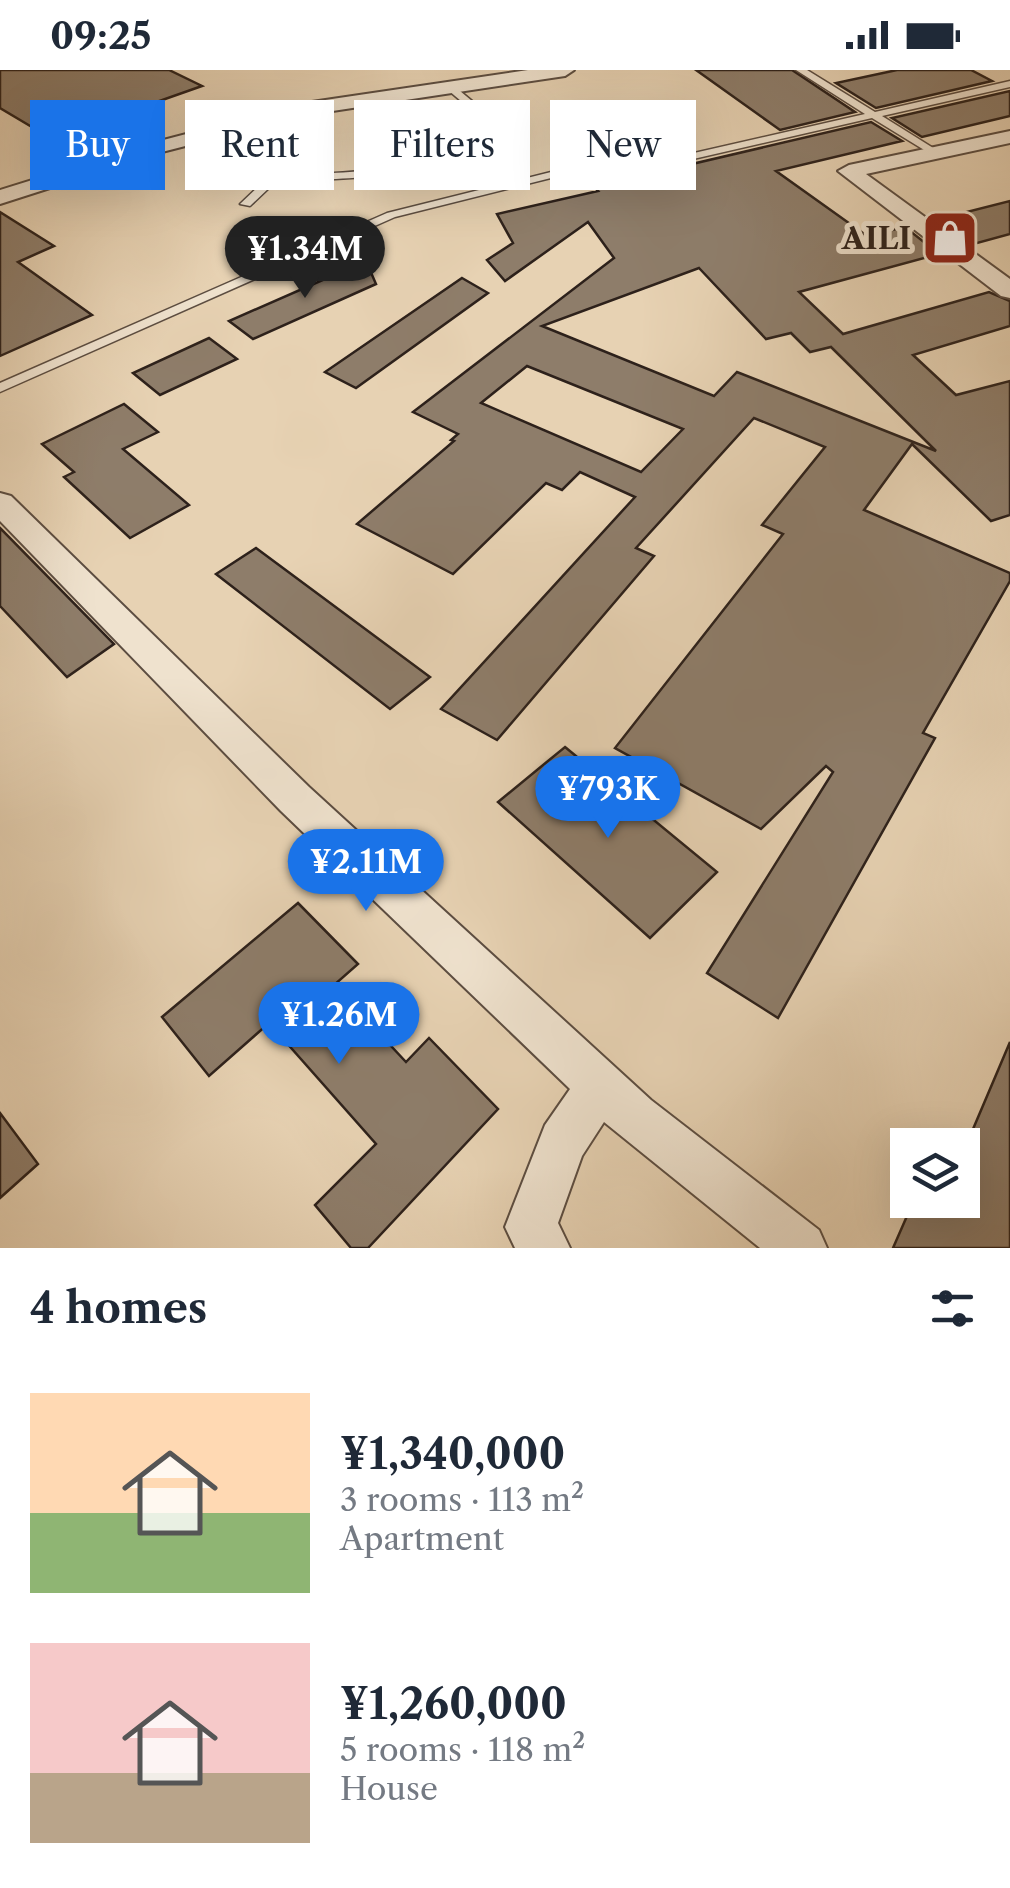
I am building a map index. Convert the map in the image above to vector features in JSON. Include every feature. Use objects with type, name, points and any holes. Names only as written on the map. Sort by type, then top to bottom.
[{"type":"street","points":[[0,197],[155,148],[304,109],[565,70]]},
{"type":"street","points":[[1010,136],[850,171],[1010,290]]},
{"type":"street","points":[[0,503],[296,799],[600,1086],[801,1248]]},
{"type":"street","points":[[544,1248],[531,1227],[562,1142],[600,1086]]},
{"type":"lane","points":[[801,70],[874,112],[934,153]]},
{"type":"lane","points":[[696,155],[1010,84]]},
{"type":"lane","points":[[246,204],[265,186],[281,180],[388,172],[453,149],[474,130],[479,112],[450,88]]},
{"type":"lane","points":[[0,388],[391,215],[550,175]]},
{"type":"building","points":[[0,70],[169,70],[202,86],[162,100],[30,100],[30,126],[0,108]]},
{"type":"building","points":[[696,70],[792,70],[855,112],[780,130]]},
{"type":"building","points":[[897,70],[971,70],[992,81],[876,108],[836,83]]},
{"type":"building","points":[[1010,91],[1010,116],[922,137],[892,118]]},
{"type":"building","points":[[871,122],[902,141],[776,171],[867,236],[905,227],[939,254],[799,292],[843,334],[989,292],[1010,301],[1010,326],[913,355],[956,395],[1010,381],[1010,515],[991,521],[912,444],[864,510],[1010,573],[1010,581],[923,733],[935,738],[778,1018],[707,973],[833,772],[826,766],[761,829],[615,748],[783,534],[762,525],[825,447],[754,418],[636,548],[654,556],[497,740],[441,709],[635,497],[580,472],[562,490],[546,483],[453,574],[357,524],[458,434],[413,412],[614,258],[588,222],[505,281],[487,260],[513,243],[497,214],[598,191],[696,190],[696,163]],"holes":[[[699,268],[766,339],[791,333],[810,352],[831,347],[936,451],[737,372],[714,396],[542,326]],[[527,366],[683,429],[641,472],[481,403]]]},
{"type":"building","points":[[1010,201],[1010,234],[970,245],[935,220]]},
{"type":"building","points":[[0,212],[54,246],[18,262],[92,315],[0,356]]},
{"type":"building","points":[[366,261],[376,284],[253,339],[229,321]]},
{"type":"building","points":[[462,278],[488,293],[356,388],[325,372]]},
{"type":"building","points":[[209,338],[237,359],[160,395],[133,373]]},
{"type":"building","points":[[124,404],[158,432],[123,449],[189,505],[130,538],[64,477],[74,472],[42,444]]},
{"type":"building","points":[[0,528],[114,644],[67,677],[0,606]]},
{"type":"building","points":[[256,548],[430,677],[390,709],[216,574]]},
{"type":"building","points":[[565,747],[717,872],[650,938],[498,802]]},
{"type":"building","points":[[298,903],[358,964],[334,985],[406,1062],[429,1038],[498,1109],[368,1248],[351,1248],[315,1205],[376,1144],[269,1023],[209,1076],[162,1017]]},
{"type":"building","points":[[1010,1042],[1010,1248],[893,1248],[906,1218],[980,1218],[980,1128],[973,1128]]},
{"type":"building","points":[[0,1113],[38,1164],[0,1198]]},
{"type":"place","name":"AILI","points":[[950,238]]}]
